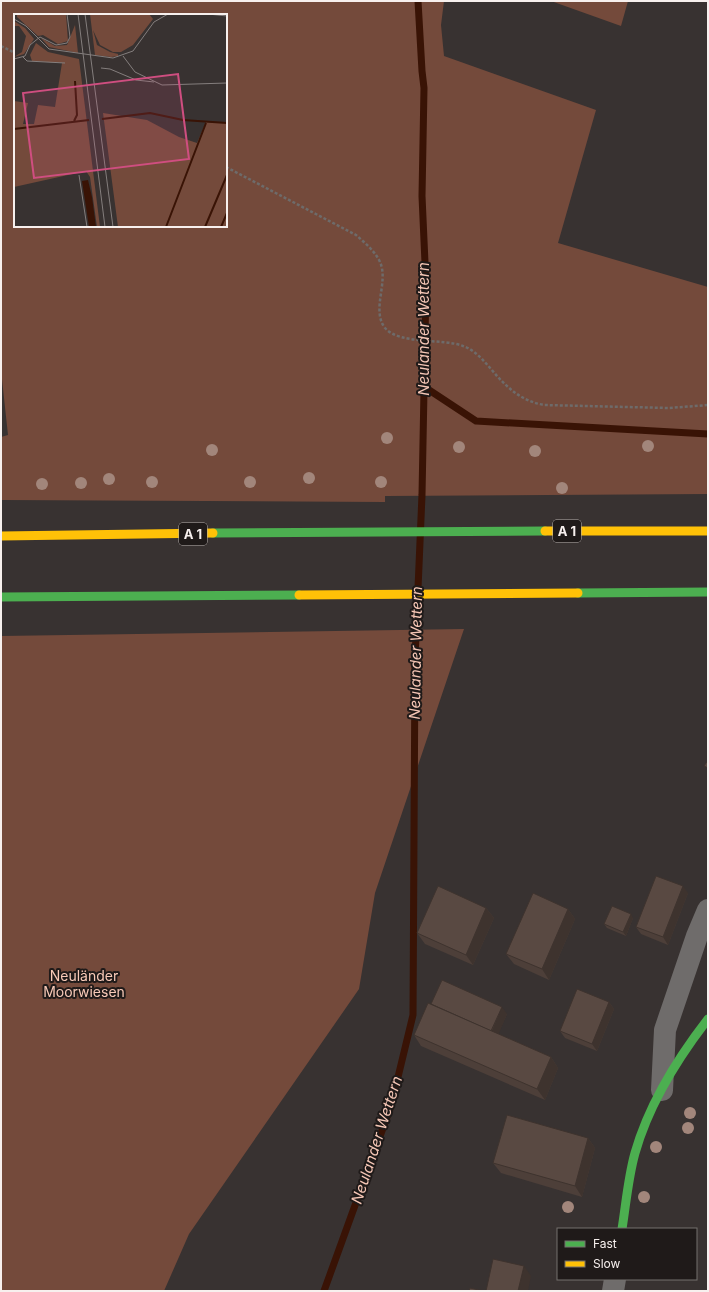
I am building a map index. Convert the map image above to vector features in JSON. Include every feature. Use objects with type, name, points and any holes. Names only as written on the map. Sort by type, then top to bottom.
[{"type":"main road","name":"A 1","points":[[1,536],[426,530],[708,531]]},
{"type":"main road","points":[[1,597],[385,593],[708,592]]},
{"type":"main road","points":[[622,1228],[638,1145],[673,1068],[708,1019]]},
{"type":"street","points":[[662,1090],[665,1030],[697,936],[708,910]]},
{"type":"street","points":[[613,1291],[615,1280]]},
{"type":"path","points":[[1,46],[14,52]]},
{"type":"path","points":[[227,168],[356,235],[369,248],[380,264],[383,277],[380,307],[384,327],[398,337],[440,341],[464,346],[480,356],[514,393],[530,402],[544,405],[669,408],[708,405]]},
{"type":"green space","points":[[1,1],[444,1],[441,25],[444,56],[596,110],[558,243],[708,287],[708,494],[385,496],[385,502],[1,500],[1,437],[8,435],[1,370]]},
{"type":"green space","points":[[551,1],[628,1],[621,26]]},
{"type":"green space","name":"Neuländer Moorwiesen","points":[[464,629],[375,893],[359,989],[189,1234],[164,1291],[1,1291],[1,636]]},
{"type":"building","points":[[708,760],[708,768],[704,766]]},
{"type":"building","points":[[656,876],[683,886],[663,937],[636,927]]},
{"type":"building","points":[[438,886],[486,908],[466,955],[417,933]]},
{"type":"building","points":[[533,893],[568,909],[542,969],[506,954]]},
{"type":"building","points":[[612,906],[631,914],[623,932],[604,924]]},
{"type":"building","points":[[442,980],[502,1007],[491,1031],[431,1004]]},
{"type":"building","points":[[577,989],[609,1002],[592,1044],[560,1031]]},
{"type":"building","points":[[428,1003],[551,1057],[537,1089],[414,1035]]},
{"type":"building","points":[[507,1115],[588,1138],[575,1186],[493,1163]]},
{"type":"building","points":[[493,1259],[524,1266],[518,1291],[486,1291]]},
{"type":"building","points":[[470,1288],[483,1291],[469,1291]]},
{"type":"waterway","name":"Neulander Wettern","points":[[324,1291],[391,1106],[413,1015],[415,659],[422,495],[426,285],[422,196],[424,88],[418,1]]},
{"type":"waterway","points":[[423,386],[476,421],[708,434]]},
{"type":"traffic: fast","points":[[213,533],[545,531]]},
{"type":"traffic: fast","points":[[578,593],[708,592]]},
{"type":"traffic: fast","points":[[1,597],[299,595]]},
{"type":"traffic: fast","points":[[622,1228],[635,1153],[648,1117],[675,1066],[708,1019]]},
{"type":"traffic: slow","points":[[545,531],[708,531]]},
{"type":"traffic: slow","points":[[1,536],[213,533]]},
{"type":"traffic: slow","points":[[299,595],[578,593]]}]
